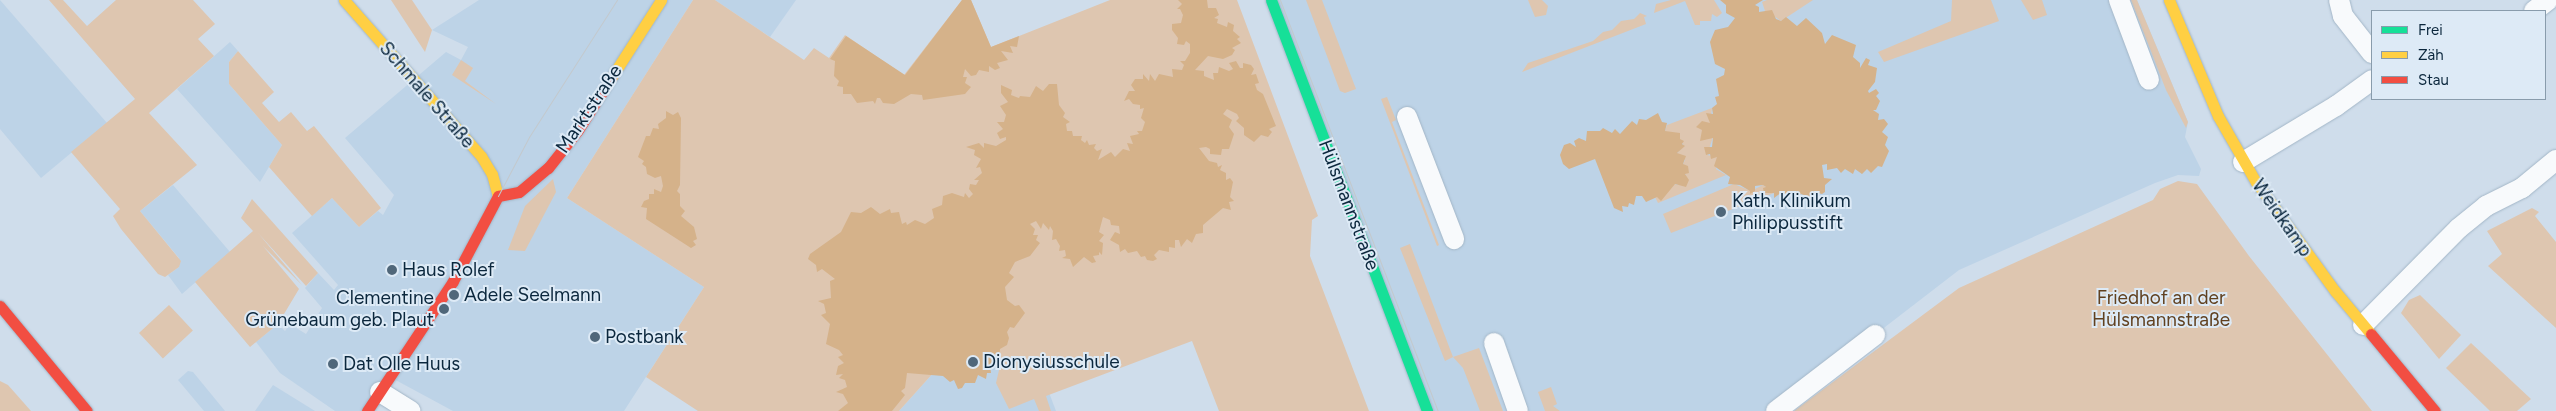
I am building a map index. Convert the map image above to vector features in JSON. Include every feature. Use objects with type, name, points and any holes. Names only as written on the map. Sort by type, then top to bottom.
[{"type":"street","name":"Schmale Straße","points":[[344,0],[481,156],[492,174],[498,196]]},
{"type":"street","name":"Marktstraße","points":[[498,196],[519,192],[548,168],[578,130],[661,0]]},
{"type":"street","name":"Hülsmannstraße","points":[[1271,0],[1427,411]]},
{"type":"street","name":"Weidkamp","points":[[2169,0],[2200,78],[2243,162],[2279,218],[2363,325],[2435,411]]},
{"type":"street","points":[[368,411],[453,281],[498,196]]},
{"type":"street","points":[[0,306],[87,411]]},
{"type":"lane","points":[[2119,0],[2149,80]]},
{"type":"lane","points":[[2339,0],[2343,16],[2371,52]]},
{"type":"lane","points":[[2535,10],[2548,0]]},
{"type":"lane","points":[[2243,162],[2336,106],[2371,81]]},
{"type":"lane","points":[[1407,117],[1454,239]]},
{"type":"lane","points":[[2363,325],[2459,228],[2486,206],[2522,188],[2556,160]]},
{"type":"lane","points":[[1776,411],[1875,335]]},
{"type":"lane","points":[[1494,343],[1518,411]]},
{"type":"lane","points":[[380,392],[411,411]]},
{"type":"shaded area","points":[[0,0],[107,123],[41,178],[0,129]]},
{"type":"shaded area","points":[[479,0],[693,0],[567,198],[704,287],[624,411],[453,411],[390,377],[367,411],[335,411],[280,373],[256,342],[278,324],[285,331],[290,324],[306,334],[322,308],[305,288],[318,273],[334,290],[338,285],[292,233],[332,198],[359,227],[378,211],[383,215],[394,195],[345,138],[446,52],[461,60],[468,47],[432,30]]},
{"type":"shaded area","points":[[715,0],[796,0],[770,37]]},
{"type":"shaded area","points":[[962,0],[971,0],[991,47],[1019,36],[1017,47],[1010,46],[1013,53],[1001,51],[1008,60],[997,63],[1000,68],[995,70],[989,66],[989,72],[979,70],[976,75],[971,76],[965,69],[963,77],[967,77],[965,83],[971,87],[965,94],[923,100],[922,95],[911,94],[894,104],[883,103],[880,98],[877,98],[875,104],[873,101],[857,103],[851,94],[843,94],[843,87],[837,86],[839,81],[834,76],[835,61],[830,59],[846,36],[905,75]]},
{"type":"shaded area","points":[[1178,0],[1207,0],[1208,8],[1216,8],[1219,15],[1214,18],[1218,19],[1217,23],[1227,27],[1228,22],[1234,25],[1233,31],[1240,37],[1237,39],[1241,43],[1232,48],[1235,50],[1232,55],[1223,59],[1208,56],[1195,70],[1204,71],[1204,76],[1214,80],[1213,73],[1218,73],[1219,67],[1229,71],[1233,69],[1229,63],[1236,61],[1240,68],[1243,68],[1243,63],[1251,65],[1254,69],[1251,75],[1256,74],[1259,83],[1255,84],[1257,90],[1263,94],[1276,126],[1269,129],[1272,132],[1268,137],[1261,135],[1254,142],[1244,135],[1244,128],[1236,121],[1239,118],[1237,114],[1227,109],[1223,114],[1232,120],[1229,127],[1234,134],[1229,149],[1222,149],[1221,155],[1210,154],[1210,149],[1206,147],[1199,148],[1209,161],[1217,163],[1218,167],[1222,165],[1220,170],[1226,173],[1226,180],[1230,178],[1233,182],[1230,197],[1234,201],[1229,202],[1231,210],[1223,208],[1203,225],[1203,233],[1196,234],[1192,243],[1187,239],[1181,247],[1179,240],[1175,240],[1175,248],[1169,247],[1169,252],[1159,250],[1154,255],[1157,259],[1153,261],[1147,260],[1145,256],[1141,257],[1137,251],[1128,253],[1125,249],[1120,252],[1119,245],[1110,240],[1115,232],[1120,234],[1119,226],[1111,225],[1110,220],[1103,217],[1099,232],[1104,235],[1099,241],[1103,243],[1102,255],[1099,252],[1099,255],[1093,256],[1096,262],[1092,263],[1084,257],[1073,267],[1070,259],[1062,258],[1066,256],[1065,250],[1059,251],[1060,246],[1056,239],[1052,240],[1053,231],[1050,226],[1049,230],[1043,223],[1041,229],[1036,221],[1030,224],[1035,229],[1033,235],[1038,235],[1036,240],[1040,243],[1030,256],[1015,262],[1009,273],[1014,277],[1005,287],[1007,300],[1015,306],[1019,305],[1025,313],[1014,328],[1010,327],[1007,332],[1009,338],[1007,345],[1000,349],[999,361],[990,365],[991,373],[987,373],[986,379],[978,375],[975,383],[965,383],[962,388],[958,389],[954,380],[950,382],[943,376],[907,373],[905,388],[901,391],[905,395],[892,411],[838,411],[848,403],[843,394],[836,392],[847,387],[845,380],[839,378],[843,374],[836,375],[838,366],[844,363],[838,357],[843,355],[839,350],[826,344],[830,324],[821,315],[826,313],[824,304],[818,301],[831,298],[830,281],[835,279],[822,269],[817,272],[816,265],[808,259],[810,254],[841,232],[851,212],[861,213],[871,207],[880,214],[890,209],[891,213],[899,212],[902,224],[906,222],[907,225],[915,220],[925,224],[934,218],[932,209],[942,205],[943,196],[952,193],[964,197],[965,193],[969,198],[973,194],[969,189],[970,184],[976,185],[979,180],[974,180],[982,173],[980,167],[976,168],[981,159],[974,155],[975,150],[966,147],[979,143],[984,148],[984,143],[996,146],[1006,140],[1006,137],[1000,139],[997,133],[1003,129],[997,122],[1004,122],[1006,115],[1000,106],[1008,102],[1001,93],[1001,85],[1012,90],[1011,95],[1019,98],[1020,96],[1030,97],[1036,86],[1043,91],[1049,84],[1057,84],[1059,105],[1065,113],[1063,117],[1070,122],[1066,124],[1067,131],[1072,131],[1073,136],[1082,136],[1081,140],[1085,143],[1087,140],[1089,145],[1096,144],[1094,148],[1097,151],[1102,149],[1098,160],[1111,152],[1115,157],[1123,149],[1130,151],[1127,143],[1133,144],[1130,136],[1139,134],[1137,131],[1142,131],[1145,122],[1141,118],[1144,108],[1140,109],[1140,105],[1133,104],[1129,99],[1124,101],[1129,91],[1135,91],[1131,85],[1135,79],[1143,79],[1143,74],[1149,81],[1150,74],[1155,81],[1159,74],[1173,77],[1172,69],[1182,70],[1184,65],[1180,61],[1185,61],[1190,53],[1190,44],[1186,41],[1184,45],[1177,44],[1178,38],[1172,30],[1172,24],[1181,23],[1183,15],[1180,9],[1177,9],[1182,4]]},
{"type":"shaded area","name":"Kath. Klinikum Philippusstift","points":[[1271,0],[2137,0],[2188,122],[2185,137],[2201,169],[2199,176],[2178,175],[2155,183],[1959,270],[1776,411],[1427,411]]},
{"type":"shaded area","points":[[1720,0],[1763,0],[1755,5],[1759,7],[1759,12],[1772,10],[1776,19],[1781,21],[1786,17],[1797,26],[1806,18],[1822,33],[1825,44],[1832,35],[1856,45],[1853,57],[1860,63],[1860,68],[1866,58],[1870,60],[1868,65],[1877,68],[1875,82],[1868,91],[1869,93],[1876,89],[1879,93],[1876,96],[1880,101],[1876,110],[1873,110],[1879,114],[1878,120],[1884,119],[1888,124],[1882,132],[1888,137],[1885,145],[1889,151],[1882,167],[1878,166],[1871,173],[1867,169],[1862,174],[1855,169],[1853,174],[1845,169],[1841,173],[1837,168],[1827,170],[1827,164],[1822,165],[1824,178],[1832,179],[1825,185],[1825,192],[1822,194],[1815,192],[1809,197],[1801,194],[1795,198],[1792,194],[1785,200],[1782,192],[1774,198],[1774,193],[1764,193],[1763,188],[1766,187],[1763,185],[1755,186],[1755,191],[1750,194],[1750,191],[1740,185],[1728,184],[1730,177],[1714,166],[1717,157],[1711,159],[1710,154],[1706,155],[1704,147],[1712,147],[1713,138],[1700,141],[1702,130],[1696,127],[1702,121],[1710,123],[1706,113],[1713,114],[1712,108],[1717,104],[1715,97],[1719,96],[1716,79],[1724,75],[1725,69],[1715,64],[1710,42],[1715,30],[1728,27],[1735,18],[1726,13],[1726,5]]},
{"type":"shaded area","points":[[230,42],[238,51],[229,62],[229,84],[282,145],[260,182],[177,89]]},
{"type":"shaded area","points":[[666,111],[673,115],[678,112],[681,118],[680,185],[677,191],[680,194],[680,206],[685,211],[681,216],[694,227],[697,239],[693,241],[696,245],[691,248],[646,219],[647,208],[641,207],[644,201],[649,199],[649,194],[654,194],[654,189],[661,192],[663,186],[661,176],[655,178],[647,174],[646,167],[642,164],[644,161],[638,157],[646,136],[650,136],[653,128],[659,129],[658,124],[666,118]]},
{"type":"shaded area","points":[[1658,113],[1662,122],[1667,123],[1665,131],[1680,133],[1680,139],[1684,141],[1682,144],[1685,146],[1677,153],[1686,156],[1683,164],[1688,166],[1689,173],[1685,174],[1689,180],[1686,187],[1675,184],[1661,201],[1657,197],[1646,202],[1642,196],[1636,196],[1634,205],[1629,203],[1628,207],[1622,206],[1623,212],[1614,208],[1595,159],[1569,169],[1563,164],[1560,155],[1564,145],[1570,143],[1576,147],[1574,141],[1579,138],[1586,141],[1587,131],[1600,131],[1603,128],[1612,133],[1615,129],[1620,134],[1632,121],[1637,125],[1639,119],[1646,120]]},
{"type":"shaded area","points":[[173,185],[230,252],[182,294],[168,275],[179,267],[179,258],[140,211]]},
{"type":"shaded area","name":"Dionysiusschule","points":[[980,321],[1040,369],[1056,411],[899,411]]},
{"type":"shaded area","points":[[188,371],[193,372],[225,411],[204,411],[178,380]]},
{"type":"shaded area","points":[[273,385],[315,411],[255,411]]},
{"type":"green space","points":[[49,0],[63,0],[87,26],[116,0],[193,0],[215,24],[198,39],[214,56],[149,113],[197,165],[140,211],[181,261],[179,267],[165,277],[158,274],[121,229],[113,216],[120,209],[71,152],[135,99]]},
{"type":"green space","points":[[391,0],[412,0],[432,30],[425,52]]},
{"type":"green space","points":[[693,0],[715,0],[804,60],[814,48],[829,58],[845,35],[904,75],[962,0],[971,0],[991,47],[1110,0],[1237,0],[1318,216],[1312,220],[1310,256],[1369,411],[1219,411],[1192,341],[1046,396],[1051,411],[1039,411],[1034,399],[1009,409],[996,383],[999,370],[980,321],[899,411],[698,411],[646,377],[704,287],[567,198]]},
{"type":"green space","points":[[1306,0],[1322,0],[1356,89],[1345,93],[1340,91]]},
{"type":"green space","points":[[1528,0],[1542,0],[1548,6],[1546,15],[1535,17]]},
{"type":"green space","points":[[1671,0],[1714,0],[1722,13],[1717,17],[1712,14],[1711,21],[1700,21],[1700,25],[1695,25],[1685,1],[1654,13],[1656,4]]},
{"type":"green space","points":[[1767,0],[1813,0],[1781,21],[1771,14],[1772,11],[1765,11],[1762,2]]},
{"type":"green space","points":[[1952,0],[1991,0],[1999,21],[1884,62],[1878,52],[1951,21]]},
{"type":"green space","points":[[2021,0],[2042,0],[2047,15],[2033,20]]},
{"type":"green space","points":[[2131,0],[2137,0],[2188,122],[2186,128],[2166,90]]},
{"type":"green space","points":[[1640,13],[1647,16],[1644,17],[1646,24],[1522,72],[1528,63],[1593,41],[1603,32],[1612,30],[1621,21],[1634,19]]},
{"type":"green space","points":[[238,51],[274,92],[262,103],[279,122],[291,112],[307,131],[314,126],[381,208],[359,227],[332,198],[312,216],[269,167],[282,145],[229,84],[229,62]]},
{"type":"green space","points":[[461,60],[473,68],[465,81],[496,104],[452,75]]},
{"type":"green space","points":[[1387,97],[1396,120],[1392,122],[1439,245],[1437,246],[1381,99]]},
{"type":"green space","points":[[1712,108],[1710,123],[1703,130],[1706,139],[1713,137],[1707,155],[1718,157],[1716,169],[1726,175],[1658,203],[1655,197],[1662,197],[1674,184],[1679,185],[1686,177],[1685,173],[1689,173],[1683,164],[1685,160],[1677,153],[1684,146],[1680,139],[1665,131],[1667,125]]},
{"type":"green space","points":[[553,179],[556,192],[525,251],[508,250],[525,206]]},
{"type":"green space","name":"Friedhof an der Hülsmannstraße","points":[[2178,181],[2197,184],[2249,256],[2372,411],[1794,411],[1959,288],[2153,200],[2160,189]]},
{"type":"green space","points":[[1734,184],[1751,191],[1763,185],[1774,193],[1671,233],[1663,214]]},
{"type":"green space","points":[[252,199],[318,273],[306,286],[258,233],[302,285],[263,246],[299,289],[278,324],[250,347],[195,282],[253,231],[241,218]]},
{"type":"green space","points":[[2532,208],[2539,212],[2535,216],[2556,242],[2556,328],[2488,266],[2502,254],[2487,231]]},
{"type":"green space","points":[[1410,244],[1453,357],[1445,361],[1400,248]]},
{"type":"green space","points":[[2420,295],[2461,335],[2439,359],[2401,313],[2409,300]]},
{"type":"green space","points":[[169,305],[193,331],[163,359],[139,333]]},
{"type":"green space","points":[[2471,343],[2531,399],[2517,411],[2490,411],[2446,368]]},
{"type":"green space","points":[[1479,348],[1503,411],[1480,411],[1463,368],[1453,357]]},
{"type":"green space","points":[[0,381],[8,385],[31,411],[0,411]]},
{"type":"green space","points":[[1551,387],[1557,404],[1553,406],[1560,411],[1545,411],[1538,392]]},
{"type":"tram line","points":[[498,196],[529,137],[617,0]]},
{"type":"tram line","points":[[1280,0],[1438,411]]},
{"type":"traffic: fast","points":[[1271,0],[1427,411]]},
{"type":"traffic: slow","points":[[344,0],[481,156],[492,174],[498,196]]},
{"type":"traffic: slow","points":[[611,78],[661,0]]},
{"type":"traffic: slow","points":[[2169,0],[2218,116],[2256,182],[2335,291],[2371,334]]},
{"type":"traffic: jam","points":[[498,196],[519,192],[548,168],[578,130],[611,78]]},
{"type":"traffic: jam","points":[[367,411],[453,281],[498,196]]},
{"type":"traffic: jam","points":[[0,306],[87,411]]},
{"type":"traffic: jam","points":[[2371,334],[2435,411]]},
{"type":"place","name":"Kath. Klinikum Philippusstift","points":[[1721,212]]},
{"type":"place","name":"Haus Rolef","points":[[392,270]]},
{"type":"place","name":"Adele Seelmann","points":[[454,295]]},
{"type":"place","name":"Clementine Grünebaum geb. Plaut","points":[[444,309]]},
{"type":"place","name":"Postbank","points":[[595,337]]},
{"type":"place","name":"Dionysiusschule","points":[[973,362]]},
{"type":"place","name":"Dat Olle Huus","points":[[333,364]]}]
